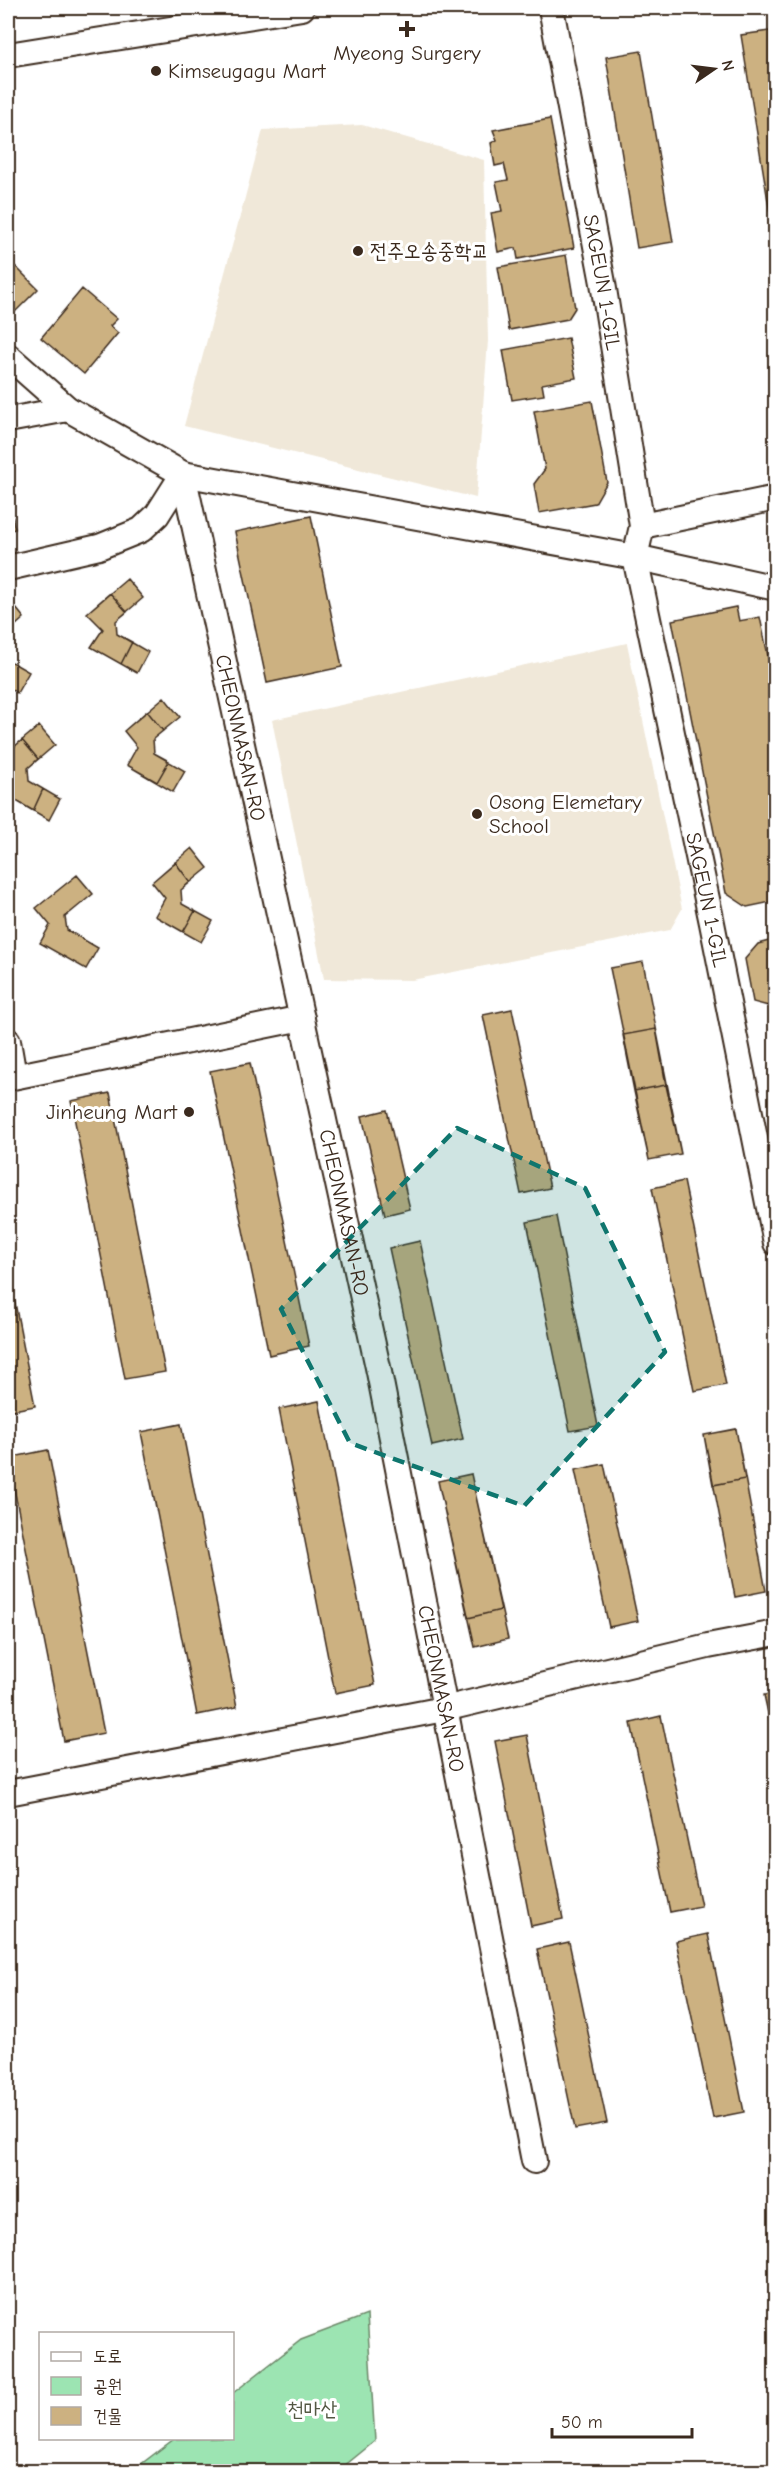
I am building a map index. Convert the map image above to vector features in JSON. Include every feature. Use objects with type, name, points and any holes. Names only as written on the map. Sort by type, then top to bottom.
[{"type":"street","points":[[8,55],[302,8]]},
{"type":"street","name":"SAGEUN 1-GIL","points":[[550,8],[603,283],[642,526],[635,557],[776,1243]]},
{"type":"street","points":[[8,356],[68,409],[183,474],[635,557],[776,588]]},
{"type":"street","points":[[8,420],[68,409]]},
{"type":"street","points":[[8,568],[99,547],[141,530],[157,515],[183,474]]},
{"type":"street","name":"CHEONMASAN-RO","points":[[183,474],[379,1372],[534,2161]]},
{"type":"street","points":[[642,526],[776,498]]},
{"type":"street","points":[[8,1041],[11,1077],[303,1018]]},
{"type":"street","points":[[8,1793],[444,1709],[708,1646],[776,1633]]},
{"type":"highlighted area","points":[[457,1128],[585,1188],[665,1352],[524,1506],[350,1443],[281,1309]]},
{"type":"shaded area","name":"전주오송중학교","points":[[362,125],[484,160],[488,341],[476,498],[184,426],[263,130]]},
{"type":"shaded area","name":"Osong Elemetary School","points":[[627,643],[682,909],[670,930],[412,980],[324,979],[272,720]]},
{"type":"green space","name":"천마산","points":[[367,2315],[375,2441],[338,2471],[132,2471],[173,2440],[234,2440],[234,2392],[301,2340]]},
{"type":"building","points":[[776,30],[776,232],[773,232],[741,35]]},
{"type":"building","points":[[641,51],[673,242],[637,248],[606,57]]},
{"type":"building","points":[[550,119],[574,248],[518,259],[516,248],[498,252],[491,213],[502,211],[496,182],[508,180],[504,164],[495,166],[491,143],[497,140],[493,130]]},
{"type":"building","points":[[566,255],[575,308],[568,319],[509,330],[498,267]]},
{"type":"building","points":[[8,259],[38,289],[12,315],[8,310]]},
{"type":"building","points":[[82,289],[117,319],[110,326],[118,333],[84,374],[41,338]]},
{"type":"building","points":[[568,338],[576,378],[542,384],[544,395],[512,400],[503,350]]},
{"type":"building","points":[[592,401],[607,482],[595,503],[539,513],[534,484],[545,469],[534,411]]},
{"type":"building","points":[[8,497],[15,529],[8,531]]},
{"type":"building","points":[[311,516],[342,667],[267,683],[235,532]]},
{"type":"building","points":[[127,579],[143,598],[116,621],[117,634],[148,652],[137,673],[91,647],[103,629],[87,613]]},
{"type":"building","points":[[110,593],[127,612],[116,621],[117,634],[132,642],[121,664],[91,647],[103,629],[87,613]]},
{"type":"building","points":[[8,598],[24,618],[8,632]]},
{"type":"building","points":[[736,607],[739,621],[760,617],[776,694],[776,708],[770,709],[776,734],[776,901],[747,907],[726,893],[672,620]]},
{"type":"building","points":[[8,660],[29,672],[17,693],[8,687]]},
{"type":"building","points":[[164,697],[180,717],[153,739],[154,753],[185,771],[173,792],[127,765],[137,747],[124,731]]},
{"type":"building","points":[[147,711],[163,731],[153,739],[154,753],[169,761],[157,782],[127,765],[137,747],[124,731]]},
{"type":"building","points":[[39,726],[55,745],[28,768],[29,781],[60,799],[49,820],[8,796],[8,785],[13,775],[8,769],[8,752]]},
{"type":"building","points":[[22,740],[38,759],[28,768],[29,781],[43,789],[33,811],[8,796],[8,785],[13,775],[8,769],[8,752]]},
{"type":"building","points":[[192,848],[208,868],[181,890],[182,904],[213,921],[201,942],[155,916],[165,898],[152,882]]},
{"type":"building","points":[[175,862],[190,882],[181,890],[182,904],[195,911],[183,932],[155,916],[165,898],[152,882]]},
{"type":"building","points":[[77,875],[93,894],[65,917],[67,930],[98,948],[86,969],[40,943],[50,925],[36,908]]},
{"type":"building","points":[[776,939],[776,1008],[753,1002],[745,959],[758,944]]},
{"type":"building","points":[[643,962],[681,1154],[649,1160],[610,968]]},
{"type":"building","points":[[512,1009],[550,1188],[521,1194],[483,1015]]},
{"type":"building","points":[[656,1029],[666,1085],[634,1091],[623,1035]]},
{"type":"building","points":[[250,1063],[309,1346],[269,1355],[210,1071]]},
{"type":"building","points":[[666,1085],[681,1154],[649,1160],[634,1091]]},
{"type":"building","points":[[110,1093],[165,1372],[125,1379],[71,1101]]},
{"type":"building","points":[[387,1110],[410,1209],[385,1215],[362,1116]]},
{"type":"building","points":[[684,1181],[726,1385],[694,1391],[652,1188]]},
{"type":"building","points":[[556,1216],[598,1426],[570,1431],[527,1222]]},
{"type":"building","points":[[420,1241],[463,1439],[432,1446],[389,1248]]},
{"type":"building","points":[[8,1267],[35,1406],[8,1411]]},
{"type":"building","points":[[319,1401],[375,1685],[335,1693],[279,1409]]},
{"type":"building","points":[[181,1424],[237,1707],[197,1715],[141,1432]]},
{"type":"building","points":[[736,1429],[766,1591],[735,1597],[704,1435]]},
{"type":"building","points":[[736,1429],[745,1479],[713,1485],[704,1435]]},
{"type":"building","points":[[48,1450],[104,1733],[64,1741],[8,1458]]},
{"type":"building","points":[[604,1464],[638,1621],[609,1627],[575,1470]]},
{"type":"building","points":[[471,1474],[508,1639],[475,1647],[438,1481]]},
{"type":"building","points":[[471,1474],[501,1610],[468,1618],[438,1481]]},
{"type":"building","points":[[776,1693],[776,1750],[764,1695]]},
{"type":"building","points":[[661,1716],[701,1906],[670,1912],[631,1723]]},
{"type":"building","points":[[527,1735],[563,1919],[531,1926],[495,1741]]},
{"type":"building","points":[[708,1934],[744,2112],[713,2118],[676,1941]]},
{"type":"building","points":[[569,1942],[607,2123],[575,2129],[537,1949]]},
{"type":"place","name":"Myeong Surgery","points":[[407,29]]},
{"type":"place","name":"Kimseugagu Mart","points":[[156,71]]},
{"type":"place","name":"전주오송중학교","points":[[358,251]]},
{"type":"place","name":"Osong Elemetary School","points":[[477,814]]},
{"type":"place","name":"Jinheung Mart","points":[[189,1112]]}]
